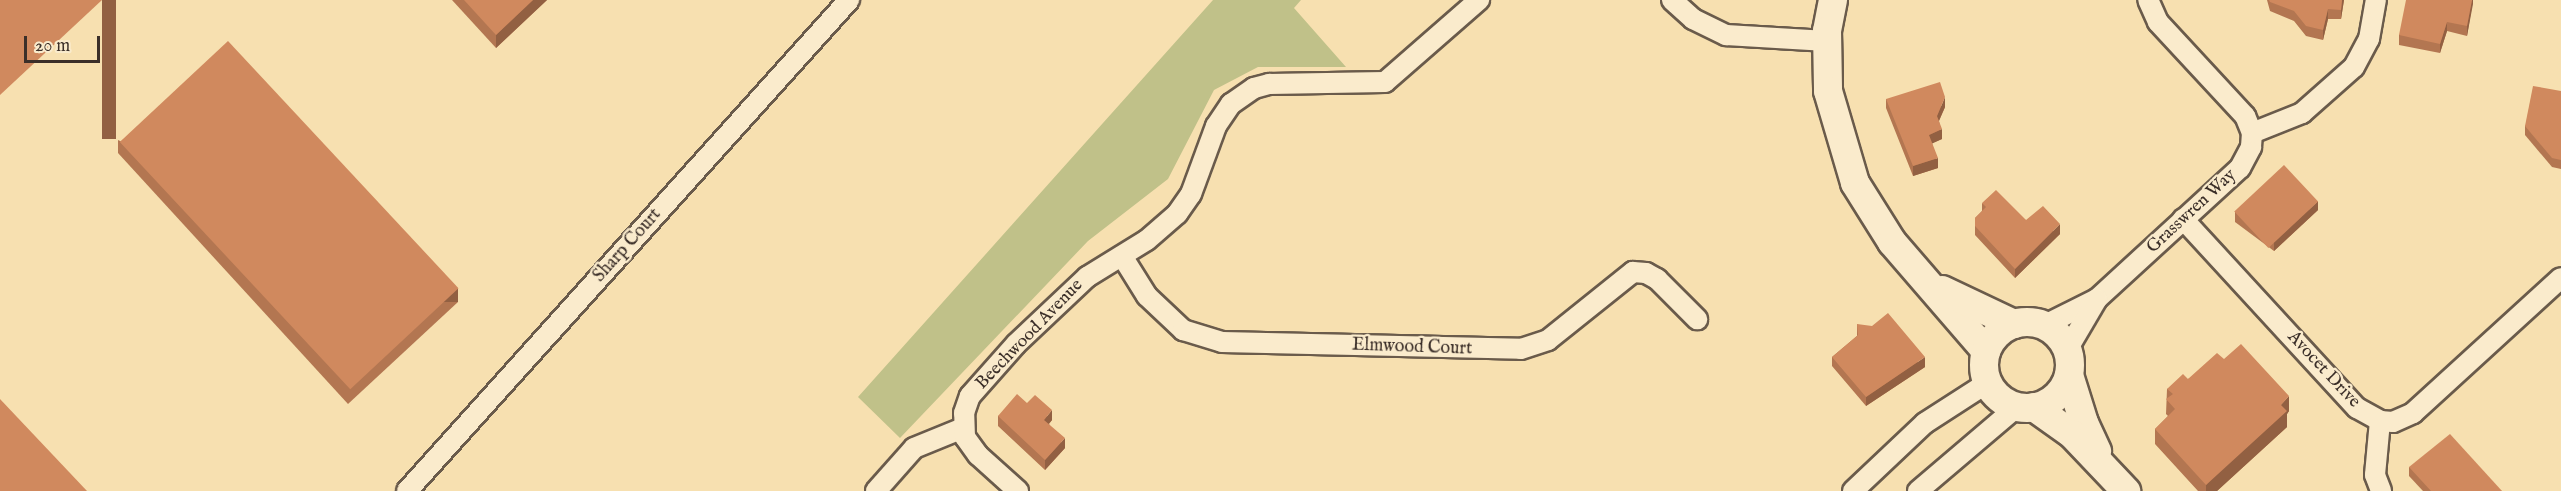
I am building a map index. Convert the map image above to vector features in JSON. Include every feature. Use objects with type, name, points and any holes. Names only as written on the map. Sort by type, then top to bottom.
[{"type":"street","name":"Sharp Court","points":[[407,491],[849,0]]},
{"type":"street","name":"Beechwood Avenue","points":[[963,428],[970,396],[1016,344],[1087,277],[1122,256],[1177,214],[1191,194],[1223,114],[1242,94],[1278,82],[1372,85],[1385,82],[1479,0]]},
{"type":"street","points":[[1672,0],[1693,19],[1726,35],[1827,41]]},
{"type":"street","points":[[1833,0],[1827,41],[1828,91],[1855,183],[1892,243],[1932,286],[1986,351]]},
{"type":"street","points":[[2148,0],[2158,22],[2245,116],[2252,133],[2302,113],[2354,67],[2368,39],[2376,0]]},
{"type":"street","name":"Grasswren Way","points":[[2043,326],[2097,299],[2240,168],[2251,147],[2252,133]]},
{"type":"street","name":"Avocet Drive","points":[[2183,219],[2357,408],[2380,421]]},
{"type":"street","name":"Elmwood Court","points":[[1122,256],[1147,296],[1183,330],[1222,342],[1521,349],[1548,340],[1633,272],[1646,273],[1657,279],[1697,319]]},
{"type":"street","points":[[2381,491],[2375,475],[2380,421],[2393,422],[2413,413],[2561,278]]},
{"type":"street","points":[[1932,286],[2013,324],[2043,326],[2057,334],[2068,363],[2084,423],[2104,464],[2126,491]]},
{"type":"street","name":"Grasswren Way","points":[[2068,363],[2097,299]]},
{"type":"street","points":[[2013,324],[1995,336],[1986,351],[1987,383],[1996,395],[2026,406],[2104,464]]},
{"type":"street","points":[[1918,491],[2026,406],[2053,399],[2068,363]]},
{"type":"street","points":[[1852,491],[1924,423],[1987,383]]},
{"type":"street","points":[[876,491],[914,448],[963,428],[970,447],[1018,491]]},
{"type":"green space","points":[[1213,0],[1301,0],[1294,8],[1346,67],[1258,67],[1214,90],[1168,179],[1088,241],[900,438],[858,397]]},
{"type":"building","points":[[0,0],[102,0],[0,95]]},
{"type":"building","points":[[464,0],[533,0],[496,35]]},
{"type":"building","points":[[2269,0],[2342,0],[2341,10],[2328,9],[2323,30],[2306,26],[2294,11]]},
{"type":"building","points":[[2406,0],[2472,0],[2467,26],[2447,22],[2440,44],[2399,35]]},
{"type":"building","points":[[228,41],[459,288],[350,389],[120,142]]},
{"type":"building","points":[[1940,82],[1945,97],[1937,116],[1942,129],[1929,135],[1938,158],[1913,166],[1886,99]]},
{"type":"building","points":[[2533,86],[2561,91],[2561,160],[2552,158],[2525,126]]},
{"type":"building","points":[[2284,165],[2318,202],[2268,248],[2234,211]]},
{"type":"building","points":[[1996,190],[2026,220],[2043,206],[2060,224],[2015,269],[1975,226],[1975,218],[1986,207],[1982,203]]},
{"type":"building","points":[[1888,313],[1925,357],[1866,397],[1832,357],[1858,335],[1857,324],[1872,326]]},
{"type":"building","points":[[2241,344],[2289,396],[2281,405],[2287,411],[2206,485],[2155,429],[2175,409],[2166,399],[2173,394],[2167,389],[2183,374],[2188,379],[2217,353],[2224,359]]},
{"type":"building","points":[[1017,394],[1027,403],[1035,395],[1052,410],[1044,420],[1065,438],[1045,460],[998,416]]},
{"type":"building","points":[[0,399],[87,491],[0,491]]},
{"type":"building","points":[[2450,434],[2502,491],[2431,491],[2409,467]]}]
